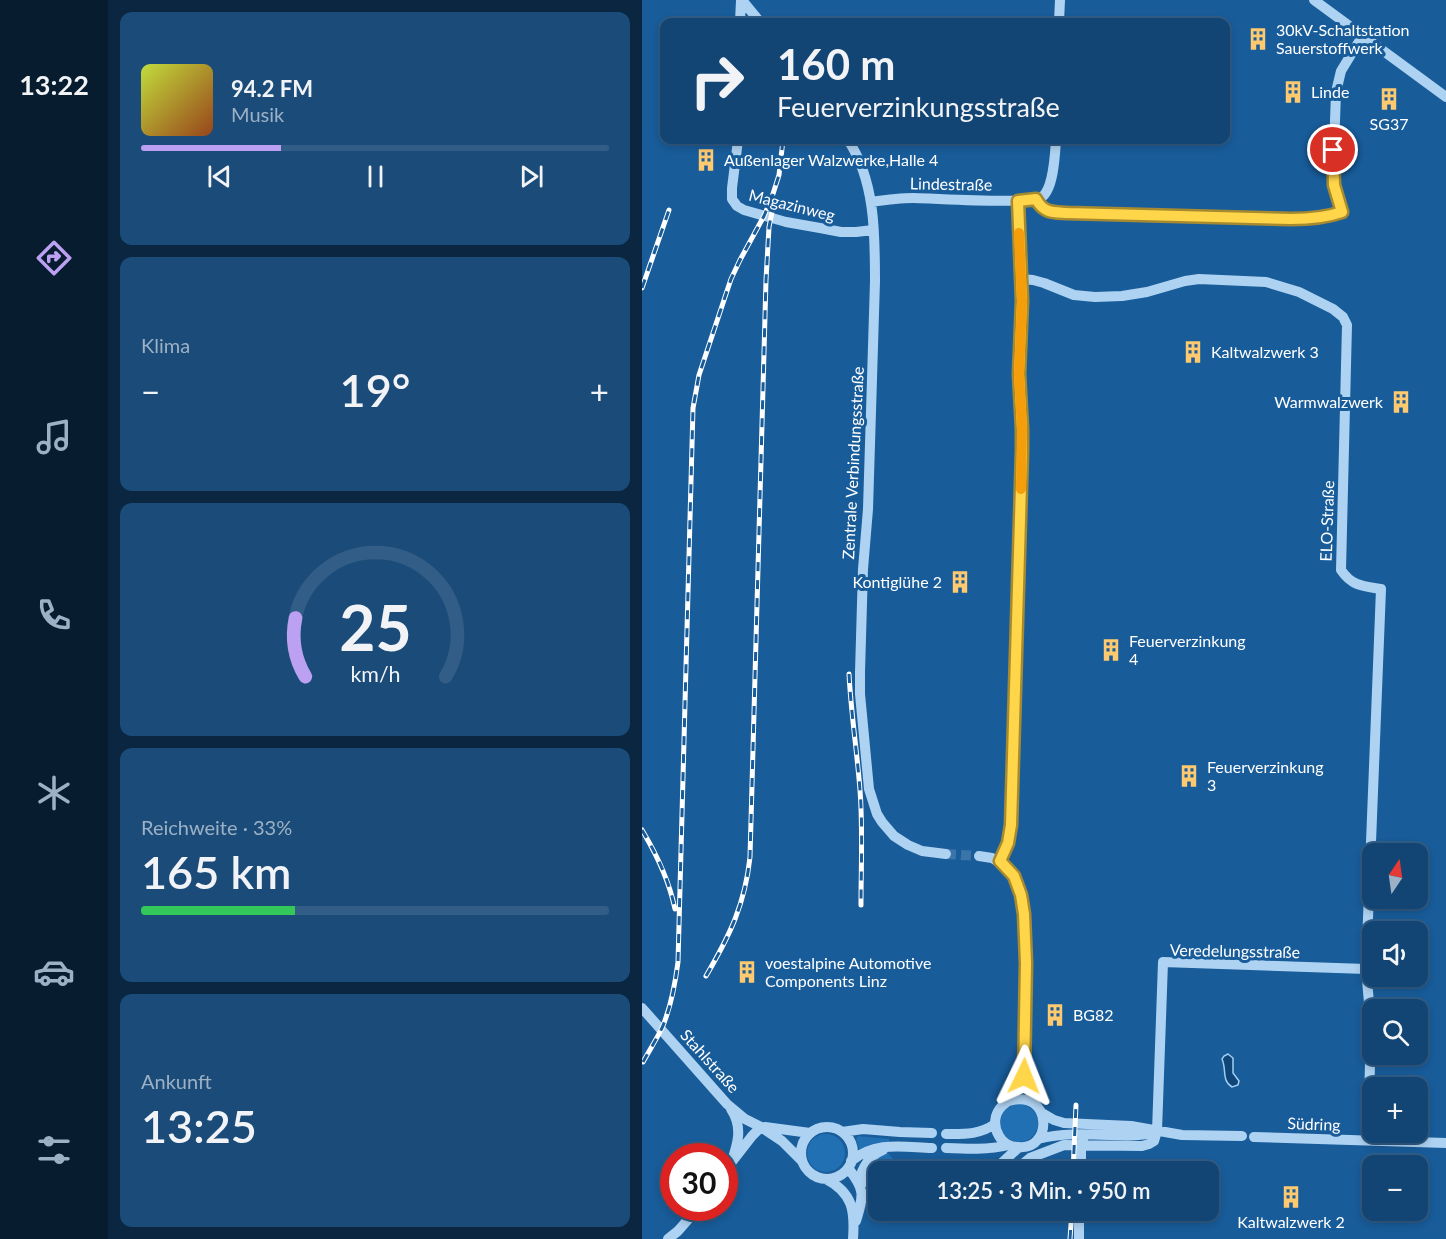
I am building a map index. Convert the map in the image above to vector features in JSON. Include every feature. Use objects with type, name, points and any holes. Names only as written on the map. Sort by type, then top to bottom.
[{"type":"street","points":[[741,0],[741,18]]},
{"type":"street","points":[[741,0],[757,18]]},
{"type":"street","points":[[1059,18],[1060,0]]},
{"type":"street","points":[[1314,0],[1446,97]]},
{"type":"street","points":[[1056,144],[1048,187],[1045,194],[1036,199],[1046,210],[1068,213],[1291,219],[1320,218],[1342,212],[1333,179],[1336,92],[1341,70],[1362,35]]},
{"type":"street","name":"Magazinweg","points":[[738,144],[732,188],[732,199],[737,206],[786,222],[841,232],[873,230]]},
{"type":"street","name":"Zentrale Verbindungsstraße","points":[[850,144],[861,165],[871,202],[875,280],[860,672],[869,789],[877,814],[888,830],[908,845],[922,851],[946,854]]},
{"type":"street","name":"Lindestraße","points":[[871,202],[900,198],[1018,201],[1036,199]]},
{"type":"street","points":[[1000,861],[1008,843],[1011,825],[1022,451],[1018,201]]},
{"type":"street","name":"ELO-Straße","points":[[1021,279],[1044,283],[1074,295],[1095,297],[1147,292],[1199,279],[1266,282],[1299,292],[1333,309],[1343,317],[1347,325],[1341,570],[1348,581],[1365,587],[1381,589],[1368,921]]},
{"type":"street","points":[[946,1148],[982,1149],[1032,1144],[1038,1139],[1044,1125],[1024,1076],[1026,963],[1021,895],[1014,876],[1000,861],[979,856]]},
{"type":"street","name":"Veredelungsstraße","points":[[1157,1131],[1163,962],[1362,969]]},
{"type":"street","name":"ELO-Straße","points":[[1368,987],[1371,1025],[1370,1077]]},
{"type":"street","name":"Stahlstraße","points":[[642,1008],[727,1104],[745,1119],[788,1146],[802,1161]]},
{"type":"street","points":[[1009,1101],[1024,1076]]},
{"type":"street","points":[[1030,1158],[1017,1147],[1002,1140],[995,1124],[998,1111],[1009,1101],[1022,1099],[1029,1101],[1038,1109]]},
{"type":"street","points":[[727,1104],[738,1125],[738,1143]]},
{"type":"street","name":"Südring","points":[[1038,1109],[1053,1120],[1064,1123],[1131,1126],[1182,1135],[1362,1140]]},
{"type":"street","points":[[946,1134],[975,1134],[995,1124]]},
{"type":"street","points":[[1082,1161],[1084,1139],[1096,1124]]},
{"type":"street","points":[[738,1155],[761,1127]]},
{"type":"street","name":"Stahlstraße","points":[[761,1127],[810,1133]]},
{"type":"street","points":[[853,1234],[862,1195],[860,1183],[850,1165],[853,1152],[851,1143],[842,1132],[828,1127],[810,1133],[802,1146],[802,1161],[811,1173],[826,1179],[842,1174],[850,1165],[871,1149],[881,1146],[932,1148]]},
{"type":"street","points":[[842,1132],[863,1129],[932,1133]]},
{"type":"street","points":[[1038,1139],[1053,1135],[1142,1146],[1154,1141],[1157,1131]]},
{"type":"street","points":[[1026,1161],[1084,1139]]},
{"type":"street","name":"Südring","points":[[1428,1142],[1446,1143]]},
{"type":"street","points":[[860,1183],[868,1160],[875,1153],[895,1147]]},
{"type":"street","points":[[1004,1161],[1017,1147]]},
{"type":"street","points":[[826,1179],[841,1188],[848,1197],[853,1214],[853,1234]]},
{"type":"street","points":[[860,1183],[868,1180]]},
{"type":"street","points":[[668,1239],[686,1221]]},
{"type":"street","points":[[1079,1221],[1079,1239]]},
{"type":"shaded area","points":[[1228,1054],[1233,1058],[1233,1073],[1239,1081],[1238,1085],[1232,1087],[1226,1081],[1222,1059]]},
{"type":"shaded area","points":[[1019,1104],[1033,1109],[1038,1123],[1033,1137],[1019,1142],[1005,1137],[1000,1123],[1005,1109]]},
{"type":"shaded area","points":[[826,1134],[840,1139],[845,1153],[840,1167],[826,1172],[812,1167],[807,1153],[812,1139]]},
{"type":"shaded area","points":[[858,1136],[889,1139],[889,1142],[861,1151],[856,1139]]},
{"type":"shaded area","points":[[887,1152],[893,1159],[893,1161],[872,1161]]},
{"type":"tunnel","points":[[946,854],[979,856]]},
{"type":"railway","points":[[643,1062],[665,1020],[678,962],[693,408],[699,375],[731,279],[772,197],[779,175],[783,144]]},
{"type":"railway","points":[[706,976],[735,919],[748,874],[750,857],[766,280],[769,227],[773,207]]},
{"type":"railway","points":[[642,288],[669,210]]},
{"type":"railway","points":[[849,674],[861,804],[861,905]]},
{"type":"railway","points":[[642,830],[662,868],[675,909]]},
{"type":"railway","points":[[1073,1161],[1076,1105]]},
{"type":"railway","points":[[1070,1239],[1071,1221]]},
{"type":"slow traffic","points":[[1019,233],[1022,301],[1019,374],[1022,429],[1021,489]]},
{"type":"place","name":"30kV-Schaltstation Sauerstoffwerk","points":[[1258,39]]},
{"type":"place","name":"Linde","points":[[1293,92]]},
{"type":"place","name":"SG37","points":[[1389,99]]},
{"type":"place","name":"Außenlager Walzwerke,Halle 4","points":[[706,160]]},
{"type":"place","name":"Kaltwalzwerk 3","points":[[1193,352]]},
{"type":"place","name":"Warmwalzwerk","points":[[1401,402]]},
{"type":"place","name":"Kontiglühe 2","points":[[960,582]]},
{"type":"place","name":"Feuerverzinkung 4","points":[[1111,650]]},
{"type":"place","name":"Feuerverzinkung 3","points":[[1189,776]]},
{"type":"place","name":"voestalpine Automotive Components Linz","points":[[747,972]]},
{"type":"place","name":"BG82","points":[[1055,1015]]},
{"type":"place","name":"Kaltwalzwerk 2","points":[[1291,1197]]},
{"type":"route","points":[[1024,1076],[1026,963],[1024,914],[1021,895],[1014,876],[1000,861],[1008,843],[1011,825],[1022,451],[1019,388],[1022,301],[1018,201],[1036,199],[1046,210],[1068,213],[1291,219],[1332,216],[1342,212],[1334,185],[1333,150]]}]
